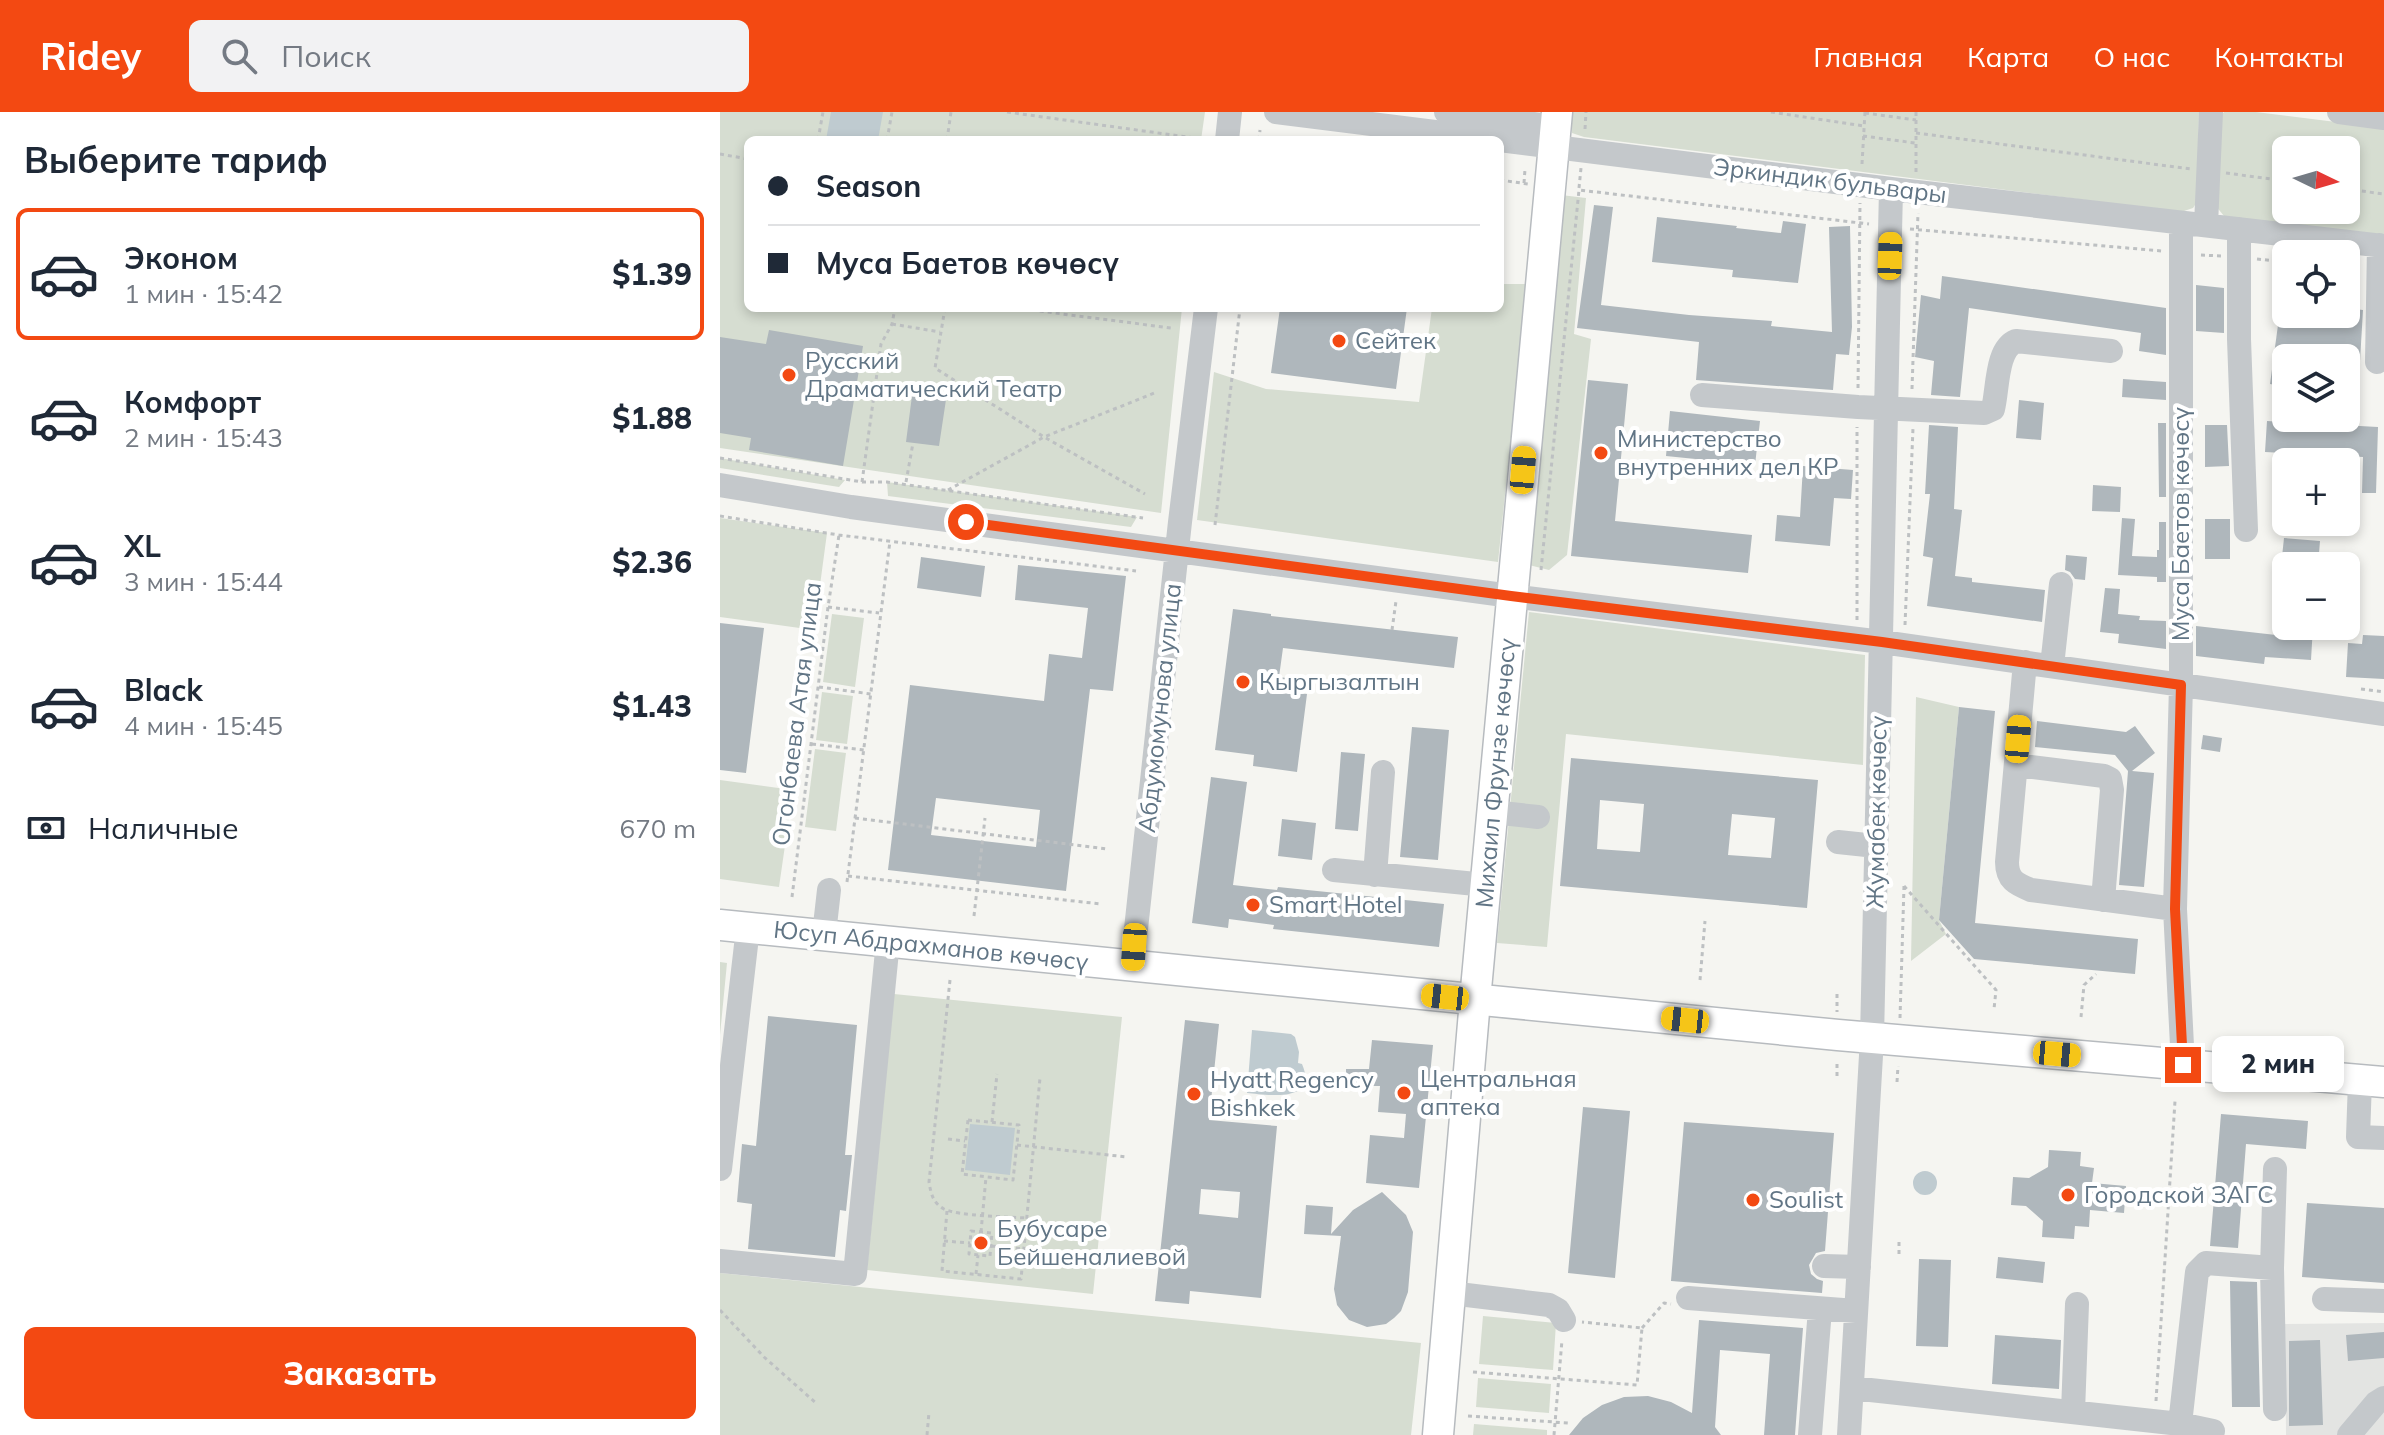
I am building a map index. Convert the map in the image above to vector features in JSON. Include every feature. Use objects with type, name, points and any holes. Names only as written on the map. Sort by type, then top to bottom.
[{"type":"main road","name":"Михаил Фрунзе көчөсү","points":[[1438,1435],[1511,596],[1556,129]]},
{"type":"main road","name":"Юсуп Абдрахманов көчөсү","points":[[734,926],[1872,1038],[2372,1082]]},
{"type":"street","points":[[1227,136],[1230,112]]},
{"type":"street","points":[[1446,112],[1556,129]]},
{"type":"street","points":[[2206,225],[2211,112]]},
{"type":"street","points":[[2339,112],[2384,118]]},
{"type":"street","name":"Эркиндик бульвары","points":[[1268,121],[1556,129],[1891,189],[2382,246]]},
{"type":"street","name":"Жумабек көчөсү","points":[[1849,1435],[1872,1038],[1879,668],[1893,637],[1887,407],[1891,189]]},
{"type":"street","name":"Муса Баетов көчөсү","points":[[2181,223],[2181,685],[2175,909],[2183,1065]]},
{"type":"street","points":[[2239,229],[2246,530]]},
{"type":"street","points":[[2377,362],[2382,246]]},
{"type":"street","name":"Абдумомунова улица","points":[[1132,966],[1206,312]]},
{"type":"street","points":[[1702,395],[1984,413],[1993,409],[2003,353],[2008,344],[2016,341],[2111,351]]},
{"type":"street","points":[[720,485],[851,507],[1511,596],[1893,637],[2025,662],[2384,714]]},
{"type":"street","points":[[2052,666],[2061,584]]},
{"type":"street","points":[[2025,662],[2007,862],[2010,879],[2031,890],[2175,909]]},
{"type":"street","points":[[2016,765],[2110,779],[2112,790],[2103,900]]},
{"type":"street","points":[[1375,875],[1383,772]]},
{"type":"street","points":[[1492,812],[1538,817]]},
{"type":"street","points":[[1838,842],[1876,846]]},
{"type":"street","points":[[1334,870],[1486,885]]},
{"type":"street","points":[[824,934],[841,885]]},
{"type":"street","points":[[720,1169],[734,926]]},
{"type":"street","points":[[720,1261],[855,1274],[888,941]]},
{"type":"street","points":[[2372,1082],[2358,1137],[2384,1138]]},
{"type":"street","points":[[2275,1169],[2272,1268],[2275,1409]]},
{"type":"street","points":[[2180,1424],[2197,1272],[2206,1263],[2272,1268]]},
{"type":"street","points":[[1824,1266],[1859,1267]]},
{"type":"street","points":[[1450,1293],[1549,1305],[1558,1310],[1564,1320]]},
{"type":"street","points":[[1688,1298],[1856,1311]]},
{"type":"street","points":[[2324,1299],[2384,1301]]},
{"type":"street","points":[[2073,1412],[2077,1304]]},
{"type":"street","points":[[1810,1435],[1820,1309]]},
{"type":"street","points":[[1852,1388],[2073,1412],[2141,1425],[2180,1424],[2213,1431]]},
{"type":"street","points":[[2349,1435],[2384,1398]]},
{"type":"path","points":[[819,136],[823,112]]},
{"type":"path","points":[[888,136],[892,112]]},
{"type":"path","points":[[948,136],[951,112]]},
{"type":"path","points":[[1007,112],[1182,136]]},
{"type":"path","points":[[1584,137],[1586,112]]},
{"type":"path","points":[[1771,112],[1864,126]]},
{"type":"path","points":[[1916,112],[1917,179]]},
{"type":"path","points":[[1862,172],[1865,113],[1916,120]]},
{"type":"path","points":[[1916,133],[2272,179]]},
{"type":"path","points":[[1863,136],[1916,143]]},
{"type":"path","points":[[720,154],[744,158]]},
{"type":"path","points":[[1541,570],[1582,160]]},
{"type":"path","points":[[1504,180],[1524,183],[1525,169]]},
{"type":"path","points":[[1579,190],[1870,224]]},
{"type":"path","points":[[2360,191],[2384,194]]},
{"type":"path","points":[[1893,637],[1914,410],[1912,384],[1918,205]]},
{"type":"path","points":[[1908,229],[2272,261]]},
{"type":"path","points":[[862,482],[881,344],[892,324],[894,312]]},
{"type":"path","points":[[944,312],[935,368],[1044,437],[1145,494]]},
{"type":"path","points":[[1047,312],[1171,328]]},
{"type":"path","points":[[1215,525],[1240,312]]},
{"type":"path","points":[[892,324],[941,332]]},
{"type":"path","points":[[948,490],[1044,437],[1157,392]]},
{"type":"path","points":[[906,484],[913,443]]},
{"type":"path","points":[[720,458],[862,482],[906,484],[1143,518]]},
{"type":"path","points":[[720,516],[839,535],[1136,571]]},
{"type":"path","name":"Огонбаева Атая улица","points":[[792,897],[839,535]]},
{"type":"path","points":[[890,541],[855,818],[841,885],[977,889],[1101,904]]},
{"type":"path","points":[[1392,630],[1396,601]]},
{"type":"path","points":[[828,607],[881,613]]},
{"type":"path","points":[[818,687],[871,694]]},
{"type":"path","points":[[811,744],[864,750]]},
{"type":"path","points":[[855,818],[1108,849]]},
{"type":"path","points":[[974,916],[985,818]]},
{"type":"path","points":[[1900,1024],[1904,886],[1996,990],[1994,1009]]},
{"type":"path","points":[[1700,980],[1705,921]]},
{"type":"path","points":[[2081,1017],[2084,985],[2096,974]]},
{"type":"path","points":[[950,980],[929,1182],[931,1194],[936,1203],[947,1211],[1027,1218]]},
{"type":"path","points":[[1837,994],[1838,1019]]},
{"type":"path","points":[[1837,1064],[1837,1078]]},
{"type":"path","points":[[1897,1082],[1898,1066]]},
{"type":"path","points":[[992,1122],[997,1074]]},
{"type":"path","points":[[947,1211],[942,1271],[1021,1279],[1040,1078]]},
{"type":"path","points":[[2141,1425],[2175,1101]]},
{"type":"path","points":[[968,1120],[1019,1125],[1013,1180],[962,1174],[965,1141],[968,1120]]},
{"type":"path","points":[[948,1139],[965,1141]]},
{"type":"path","points":[[1017,1145],[1127,1157]]},
{"type":"path","points":[[981,1232],[986,1177]]},
{"type":"path","points":[[971,1231],[981,1232],[992,1233],[990,1256],[969,1254],[971,1231]]},
{"type":"path","points":[[944,1241],[970,1243]]},
{"type":"path","points":[[1899,1242],[1899,1256]]},
{"type":"path","points":[[991,1245],[1024,1249]]},
{"type":"path","points":[[976,1274],[978,1255]]},
{"type":"path","points":[[1473,1372],[1637,1385],[1642,1328],[1664,1303]]},
{"type":"path","points":[[720,1310],[764,1357],[816,1403]]},
{"type":"path","points":[[1564,1320],[1642,1328]]},
{"type":"path","points":[[1554,1435],[1561,1355]]},
{"type":"path","points":[[927,1435],[929,1412]]},
{"type":"path","points":[[1468,1416],[1568,1423]]},
{"type":"shaded area","points":[[720,112],[1205,112],[1202,136],[744,136],[744,312],[1182,312],[1161,513],[720,448]]},
{"type":"shaded area","points":[[831,112],[883,112],[879,136],[827,136]]},
{"type":"shaded area","points":[[1571,112],[2199,112],[2197,202],[2193,208],[2181,212],[1584,137],[1572,133]]},
{"type":"shaded area","points":[[2224,112],[2256,112],[2384,128],[2384,237],[2285,224],[2360,224],[2360,136],[2272,136],[2272,222],[2224,216],[2215,205],[2220,117]]},
{"type":"shaded area","points":[[1561,195],[1586,198],[1574,334],[1591,339],[1567,555],[1549,570],[1525,564]]},
{"type":"shaded area","points":[[1504,284],[1527,284],[1498,562],[1197,520],[1214,372],[1266,389],[1419,402],[1431,312],[1504,312]]},
{"type":"shaded area","points":[[720,458],[845,480],[839,487],[720,468]]},
{"type":"shaded area","points":[[887,482],[1137,517],[1131,527],[888,496]]},
{"type":"shaded area","points":[[720,518],[827,533],[814,630],[720,617]]},
{"type":"shaded area","points":[[1529,612],[1865,655],[1863,765],[1566,734],[1547,947],[1497,943]]},
{"type":"shaded area","points":[[832,614],[864,618],[855,687],[823,682]]},
{"type":"shaded area","points":[[822,692],[853,696],[847,744],[816,740]]},
{"type":"shaded area","points":[[1916,697],[1959,707],[1939,920],[1946,934],[1911,961]]},
{"type":"shaded area","points":[[815,749],[846,753],[836,831],[805,827]]},
{"type":"shaded area","points":[[720,780],[793,790],[779,887],[720,879]]},
{"type":"shaded area","points":[[720,962],[727,963],[720,1035]]},
{"type":"shaded area","points":[[894,994],[1122,1017],[1093,1294],[867,1270]]},
{"type":"shaded area","points":[[1252,1030],[1295,1037],[1298,1063],[1302,1064],[1305,1077],[1304,1085],[1298,1091],[1278,1095],[1247,1093]]},
{"type":"shaded area","points":[[970,1124],[1015,1128],[1010,1175],[965,1170]]},
{"type":"shaded area","points":[[1925,1171],[1934,1174],[1937,1183],[1934,1192],[1925,1195],[1916,1192],[1913,1183],[1916,1174]]},
{"type":"shaded area","points":[[720,1273],[1421,1343],[1411,1435],[720,1435]]},
{"type":"shaded area","points":[[1483,1316],[1556,1323],[1553,1370],[1479,1364]]},
{"type":"shaded area","points":[[2384,1323],[2384,1435],[2286,1435],[2285,1324]]},
{"type":"shaded area","points":[[1478,1378],[1551,1384],[1549,1413],[1476,1407]]},
{"type":"shaded area","points":[[1474,1424],[1547,1430],[1547,1435],[1473,1435]]},
{"type":"building","points":[[1594,205],[1613,207],[1601,305],[1772,321],[1771,326],[1832,332],[1829,227],[1850,226],[1852,327],[1849,355],[1836,354],[1833,390],[1696,380],[1699,342],[1577,328]]},
{"type":"building","points":[[1657,217],[1781,233],[1783,221],[1806,224],[1798,283],[1732,277],[1733,270],[1652,262]]},
{"type":"building","points":[[1942,276],[2166,308],[2166,355],[2139,351],[2141,333],[1969,308],[1960,397],[1931,395],[1934,361],[1915,357],[1921,295],[1940,299]]},
{"type":"building","points":[[2196,285],[2224,288],[2224,333],[2196,331]]},
{"type":"building","points":[[2360,310],[2363,310],[2360,361],[2360,344],[2275,344],[2278,328],[2360,328]]},
{"type":"building","name":"Сейтек","points":[[1279,312],[1406,312],[1396,389],[1271,373]]},
{"type":"building","name":"Русский Драматический Театр","points":[[769,330],[863,346],[843,466],[749,450],[751,438],[720,433],[720,337],[766,344]]},
{"type":"building","points":[[2123,379],[2166,382],[2166,400],[2122,397]]},
{"type":"building","name":"Министерство внутренних дел КР","points":[[1588,380],[1628,384],[1615,521],[1752,535],[1748,573],[1571,556]]},
{"type":"building","points":[[913,388],[947,393],[939,446],[906,442]]},
{"type":"building","points":[[2019,400],[2044,403],[2041,440],[2016,438]]},
{"type":"building","points":[[1670,411],[1760,421],[1755,465],[1666,456]]},
{"type":"building","points":[[2267,421],[2272,421],[2272,432],[2360,432],[2360,426],[2378,427],[2376,493],[2362,493],[2363,457],[2360,457],[2360,448],[2272,448],[2272,452],[2265,452]]},
{"type":"building","points":[[2158,423],[2166,423],[2166,497],[2159,497]]},
{"type":"building","points":[[1929,425],[1958,427],[1954,509],[1962,510],[1955,576],[1972,578],[1972,582],[2045,590],[2042,622],[1927,606],[1933,558],[1923,556],[1930,494],[1925,494]]},
{"type":"building","points":[[2205,425],[2227,425],[2229,466],[2205,467]]},
{"type":"building","points":[[1803,466],[1853,470],[1851,499],[1834,498],[1830,546],[1775,541],[1777,515],[1800,517]]},
{"type":"building","points":[[2093,485],[2121,487],[2120,512],[2092,511]]},
{"type":"building","points":[[2122,518],[2135,519],[2132,556],[2157,557],[2159,522],[2166,522],[2166,582],[2157,582],[2157,577],[2118,575]]},
{"type":"building","points":[[2205,519],[2230,519],[2230,559],[2205,559]]},
{"type":"building","points":[[2284,538],[2320,541],[2319,552],[2282,552]]},
{"type":"building","points":[[2066,555],[2087,557],[2085,580],[2075,579],[2065,570]]},
{"type":"building","points":[[921,557],[985,566],[981,597],[917,588]]},
{"type":"building","points":[[1018,565],[1126,576],[1113,691],[1090,689],[1066,891],[888,870],[910,685],[1044,701],[1049,654],[1082,658],[1088,608],[1015,600]],"holes":[[[936,798],[1040,810],[1036,847],[931,835]]]},
{"type":"building","points":[[2105,588],[2120,589],[2118,614],[2140,616],[2139,620],[2166,621],[2166,649],[2118,643],[2119,634],[2100,632]]},
{"type":"building","points":[[1233,609],[1458,637],[1454,668],[1283,648],[1279,677],[1294,679],[1292,693],[1307,694],[1297,772],[1253,766],[1254,755],[1215,750]]},
{"type":"building","points":[[720,623],[764,628],[746,773],[720,770]]},
{"type":"building","points":[[2196,626],[2272,635],[2272,640],[2312,640],[2311,660],[2265,657],[2264,664],[2196,656]]},
{"type":"building","points":[[2363,635],[2384,636],[2384,679],[2346,677],[2348,643],[2362,644]]},
{"type":"building","points":[[1959,707],[1995,711],[1975,923],[2138,939],[2135,974],[1974,959],[1939,920]]},
{"type":"building","points":[[2037,721],[2126,732],[2135,726],[2155,753],[2132,771],[2154,773],[2144,887],[2119,885],[2128,771],[2115,755],[2035,747]]},
{"type":"building","points":[[1412,727],[1449,730],[1438,860],[1400,857]]},
{"type":"building","points":[[2203,735],[2222,738],[2220,752],[2201,749]]},
{"type":"building","points":[[1341,752],[1365,754],[1358,831],[1335,829]]},
{"type":"building","points":[[1571,758],[1818,780],[1807,908],[1560,886]],"holes":[[[1600,800],[1644,804],[1640,852],[1597,849]],[[1732,814],[1775,818],[1771,858],[1728,855]]]},
{"type":"building","points":[[1211,777],[1247,782],[1233,885],[1444,904],[1439,947],[1273,929],[1274,925],[1229,919],[1228,928],[1192,923]]},
{"type":"building","points":[[1282,819],[1316,823],[1312,860],[1278,856]]},
{"type":"building","points":[[768,1016],[857,1025],[845,1155],[852,1155],[846,1211],[840,1210],[835,1257],[748,1249],[752,1204],[737,1202],[742,1144],[756,1146]]},
{"type":"building","points":[[1185,1020],[1219,1024],[1209,1120],[1277,1126],[1261,1298],[1190,1291],[1189,1304],[1155,1301]],"holes":[[[1201,1189],[1240,1192],[1238,1218],[1199,1214]]]},
{"type":"building","points":[[1372,1040],[1433,1045],[1419,1188],[1366,1183],[1370,1135],[1404,1138],[1406,1114],[1378,1112],[1380,1086],[1346,1086],[1346,1069],[1369,1069]]},
{"type":"building","points":[[1583,1107],[1630,1111],[1615,1278],[1568,1273]]},
{"type":"building","points":[[2221,1114],[2308,1121],[2306,1149],[2246,1144],[2238,1248],[2210,1246]]},
{"type":"building","name":"Soulist","points":[[1684,1122],[1834,1133],[1825,1251],[1816,1253],[1809,1265],[1811,1274],[1823,1281],[1822,1293],[1671,1281]]},
{"type":"building","name":"Городской ЗАГС","points":[[2049,1150],[2081,1152],[2080,1166],[2094,1168],[2092,1183],[2126,1186],[2124,1213],[2090,1210],[2089,1227],[2075,1226],[2074,1239],[2042,1237],[2043,1221],[2026,1206],[2011,1205],[2013,1177],[2029,1178],[2048,1167]]},
{"type":"building","points":[[1382,1192],[1406,1215],[1413,1232],[1408,1292],[1401,1311],[1394,1318],[1386,1324],[1367,1327],[1349,1320],[1337,1305],[1334,1289],[1341,1236],[1304,1234],[1306,1205],[1333,1207],[1331,1234],[1353,1210]]},
{"type":"building","points":[[2307,1203],[2384,1208],[2384,1283],[2302,1277]]},
{"type":"building","points":[[1998,1257],[2045,1262],[2043,1283],[1996,1278]]},
{"type":"building","points":[[1919,1259],[1951,1260],[1948,1347],[1916,1346]]},
{"type":"building","points":[[2230,1281],[2257,1282],[2260,1407],[2232,1407]]},
{"type":"building","points":[[1699,1320],[1803,1328],[1795,1435],[1764,1435],[1770,1354],[1720,1350],[1715,1427],[1721,1435],[1569,1435],[1583,1418],[1602,1405],[1624,1397],[1648,1396],[1671,1402],[1692,1413]]},
{"type":"building","points":[[2384,1332],[2384,1358],[2348,1361],[2346,1335]]},
{"type":"building","points":[[1995,1335],[2061,1340],[2059,1389],[1992,1384]]},
{"type":"building","points":[[2320,1340],[2323,1425],[2289,1426],[2289,1341]]},
{"type":"place","name":"Сейтек","points":[[1339,341]]},
{"type":"place","name":"Русский Драматический Театр","points":[[789,375]]},
{"type":"place","name":"Министерство внутренних дел КР","points":[[1601,453]]},
{"type":"place","name":"Кыргызалтын","points":[[1243,682]]},
{"type":"place","name":"Smart Hotel","points":[[1253,905]]},
{"type":"place","name":"Центральная аптека","points":[[1404,1093]]},
{"type":"place","name":"Hyatt Regency Bishkek","points":[[1194,1094]]},
{"type":"place","name":"Городской ЗАГС","points":[[2068,1195]]},
{"type":"place","name":"Soulist","points":[[1753,1200]]},
{"type":"place","name":"Бубусаре Бейшеналиевой","points":[[981,1243]]},
{"type":"route","points":[[966,522],[1511,596],[1882,642],[2181,685],[2175,909],[2183,1065]]}]
